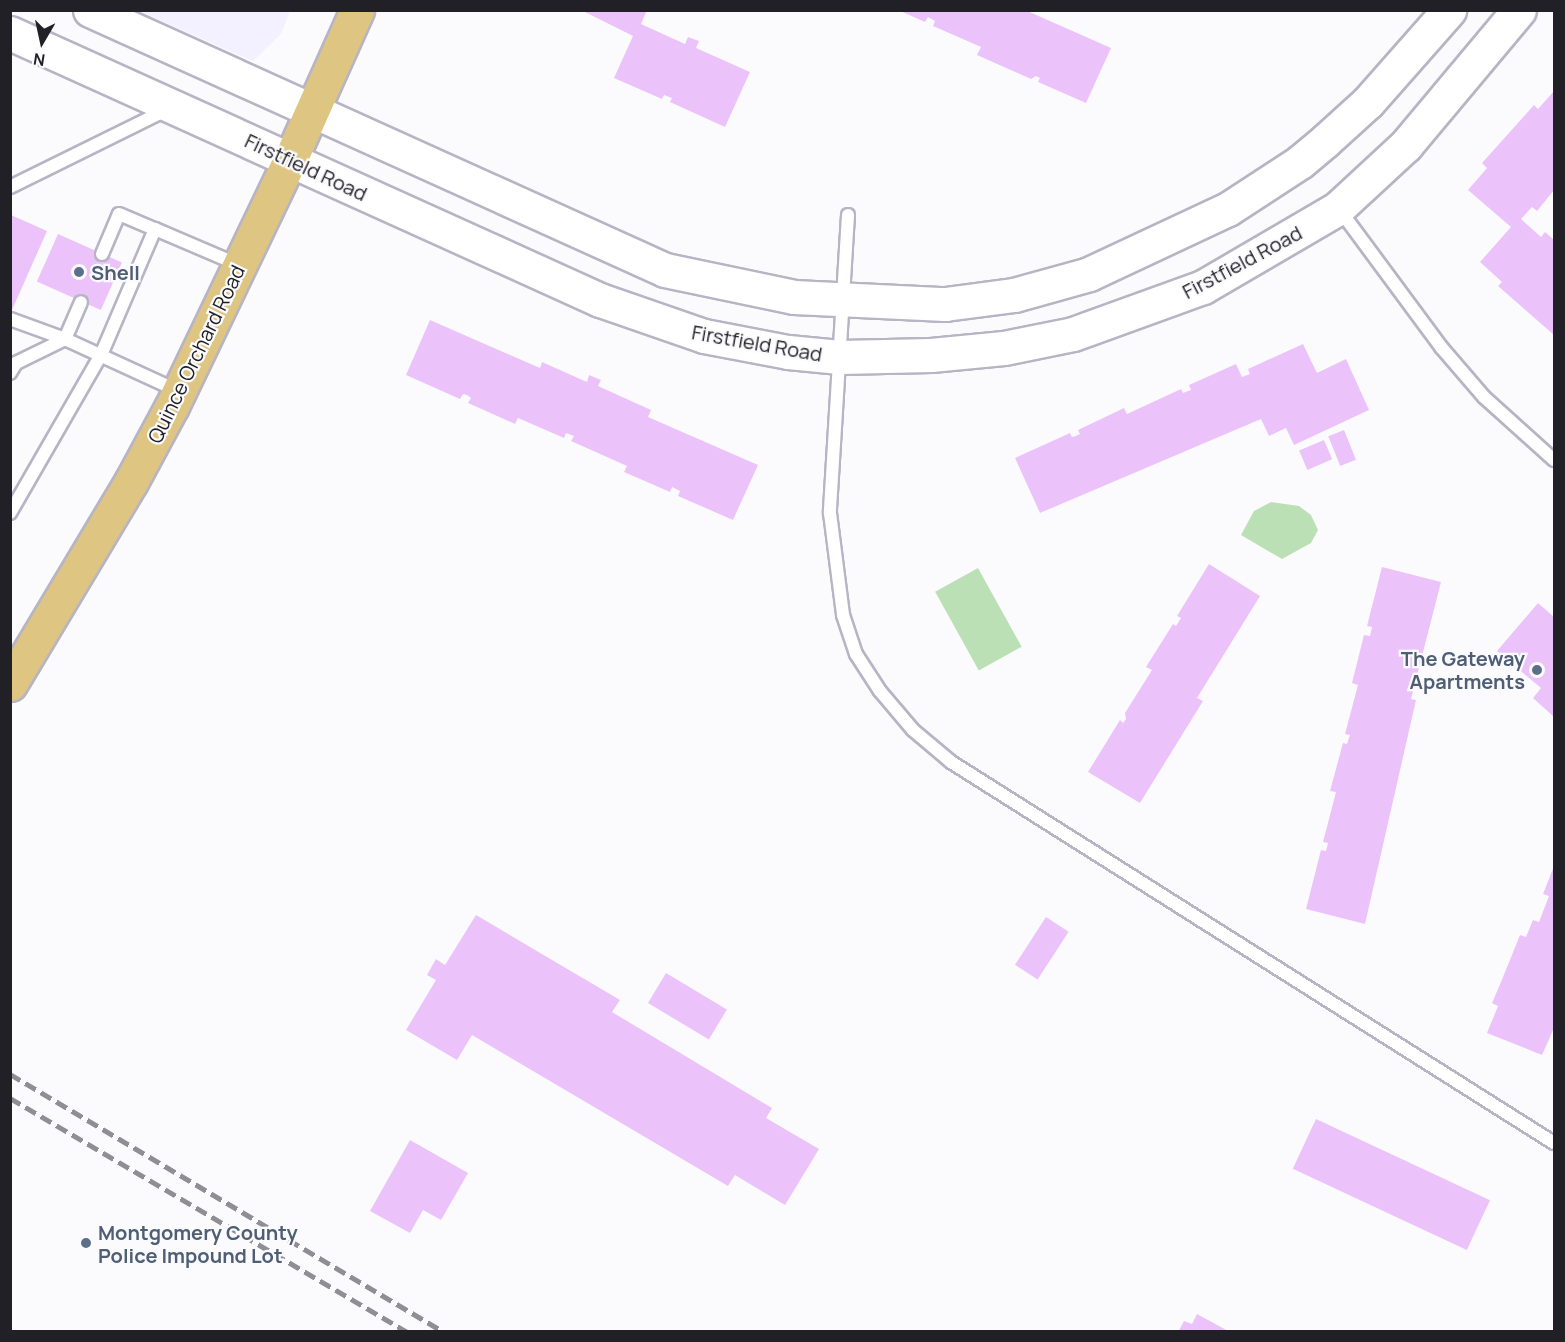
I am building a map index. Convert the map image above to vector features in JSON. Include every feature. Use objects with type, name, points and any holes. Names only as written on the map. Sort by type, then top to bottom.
[{"type":"main road","name":"Quince Orchard Road","points":[[10,684],[131,482],[179,391],[312,113],[357,10]]},
{"type":"street","points":[[103,13],[312,113],[665,270],[794,297],[945,304],[1014,295],[1089,274],[1132,256],[1228,209],[1300,162],[1368,102],[1449,10]]},
{"type":"street","name":"Firstfield Road","points":[[10,33],[600,300],[656,321],[714,338],[789,352],[840,357],[931,356],[1004,348],[1073,334],[1203,286],[1338,208],[1406,146],[1519,10]]},
{"type":"lane","points":[[10,187],[173,106]]},
{"type":"lane","points":[[1338,208],[1448,355],[1484,397],[1554,460]]},
{"type":"lane","points":[[102,254],[119,214],[240,266]]},
{"type":"lane","points":[[848,215],[830,513],[837,584],[856,654],[880,691],[913,730],[951,762],[1554,1143]]},
{"type":"lane","points":[[10,513],[101,355],[155,229]]},
{"type":"lane","points":[[10,373],[16,363],[65,339],[81,302]]},
{"type":"lane","points":[[10,319],[65,339],[179,391]]},
{"type":"shaded area","points":[[139,11],[290,11],[281,34],[253,61]]},
{"type":"green space","points":[[1271,502],[1299,506],[1311,515],[1318,530],[1311,543],[1282,559],[1241,535],[1254,511]]},
{"type":"green space","points":[[978,568],[1022,647],[979,670],[935,592]]},
{"type":"building","points":[[581,10],[647,10],[641,24],[685,44],[688,37],[699,41],[696,48],[750,72],[725,127],[670,102],[672,98],[664,95],[662,99],[614,78],[633,36]]},
{"type":"building","points":[[898,10],[1025,10],[1111,48],[1086,103],[1038,82],[1040,78],[1036,76],[1031,79],[977,55],[981,47],[933,26],[935,21],[928,17],[925,22]]},
{"type":"building","points":[[1554,91],[1554,190],[1537,211],[1532,207],[1521,219],[1541,237],[1545,232],[1554,240],[1554,335],[1498,286],[1502,282],[1480,262],[1511,227],[1468,190],[1487,168],[1482,163],[1534,105],[1538,109]]},
{"type":"building","points":[[11,215],[47,231],[12,310],[10,309]]},
{"type":"building","points":[[58,234],[122,262],[101,310],[37,282]]},
{"type":"building","points":[[430,320],[540,368],[542,362],[587,382],[589,375],[601,380],[598,386],[651,410],[648,417],[758,465],[733,520],[678,496],[680,491],[672,487],[670,492],[624,472],[627,466],[571,441],[574,436],[566,433],[564,438],[518,418],[515,424],[468,403],[471,398],[467,395],[463,394],[460,399],[406,375]]},
{"type":"building","points":[[1303,344],[1317,373],[1346,359],[1369,410],[1294,445],[1286,428],[1269,436],[1261,419],[1040,513],[1015,458],[1070,433],[1072,437],[1076,436],[1080,434],[1078,430],[1124,408],[1127,414],[1181,389],[1183,393],[1191,390],[1189,385],[1236,364],[1242,377],[1250,374],[1248,369]]},
{"type":"building","points":[[1344,430],[1356,460],[1340,466],[1328,436]]},
{"type":"building","points":[[1324,440],[1332,459],[1307,470],[1299,451]]},
{"type":"building","points":[[1209,564],[1260,596],[1197,698],[1203,701],[1140,803],[1088,772],[1120,720],[1123,723],[1126,719],[1125,713],[1152,670],[1146,667],[1173,624],[1176,626],[1181,618],[1177,616]]},
{"type":"building","points":[[1382,567],[1441,582],[1411,699],[1416,700],[1365,924],[1306,909],[1321,850],[1326,851],[1328,843],[1323,842],[1336,792],[1330,791],[1343,743],[1347,744],[1350,735],[1345,734],[1358,685],[1352,683],[1364,635],[1370,636],[1372,627],[1367,626]]},
{"type":"building","name":"The Gateway Apartments","points":[[1538,603],[1554,617],[1554,717],[1533,698],[1541,688],[1497,651]]},
{"type":"building","points":[[1554,866],[1554,1028],[1542,1055],[1487,1033],[1498,1006],[1492,1003],[1520,935],[1526,937],[1533,920],[1539,922],[1549,896],[1543,894]]},
{"type":"building","points":[[476,915],[620,1000],[612,1012],[772,1108],[766,1118],[819,1149],[785,1205],[735,1175],[728,1186],[472,1035],[457,1060],[406,1030],[436,980],[427,975],[436,959],[445,965]]},
{"type":"building","points":[[1046,917],[1069,932],[1038,980],[1015,965]]},
{"type":"building","points":[[666,973],[727,1010],[709,1040],[648,1003]]},
{"type":"building","points":[[1316,1119],[1490,1200],[1467,1250],[1293,1169]]},
{"type":"building","points":[[410,1140],[468,1173],[441,1220],[423,1210],[410,1233],[370,1211]]},
{"type":"building","points":[[1197,1314],[1230,1332],[1178,1332],[1184,1321],[1192,1324]]},
{"type":"railway","points":[[10,1074],[444,1332]]},
{"type":"railway","points":[[10,1098],[407,1332]]},
{"type":"place","name":"Shell","points":[[79,272]]},
{"type":"place","name":"The Gateway Apartments","points":[[1537,670]]},
{"type":"place","name":"Montgomery County Police Impound Lot","points":[[86,1243]]}]
